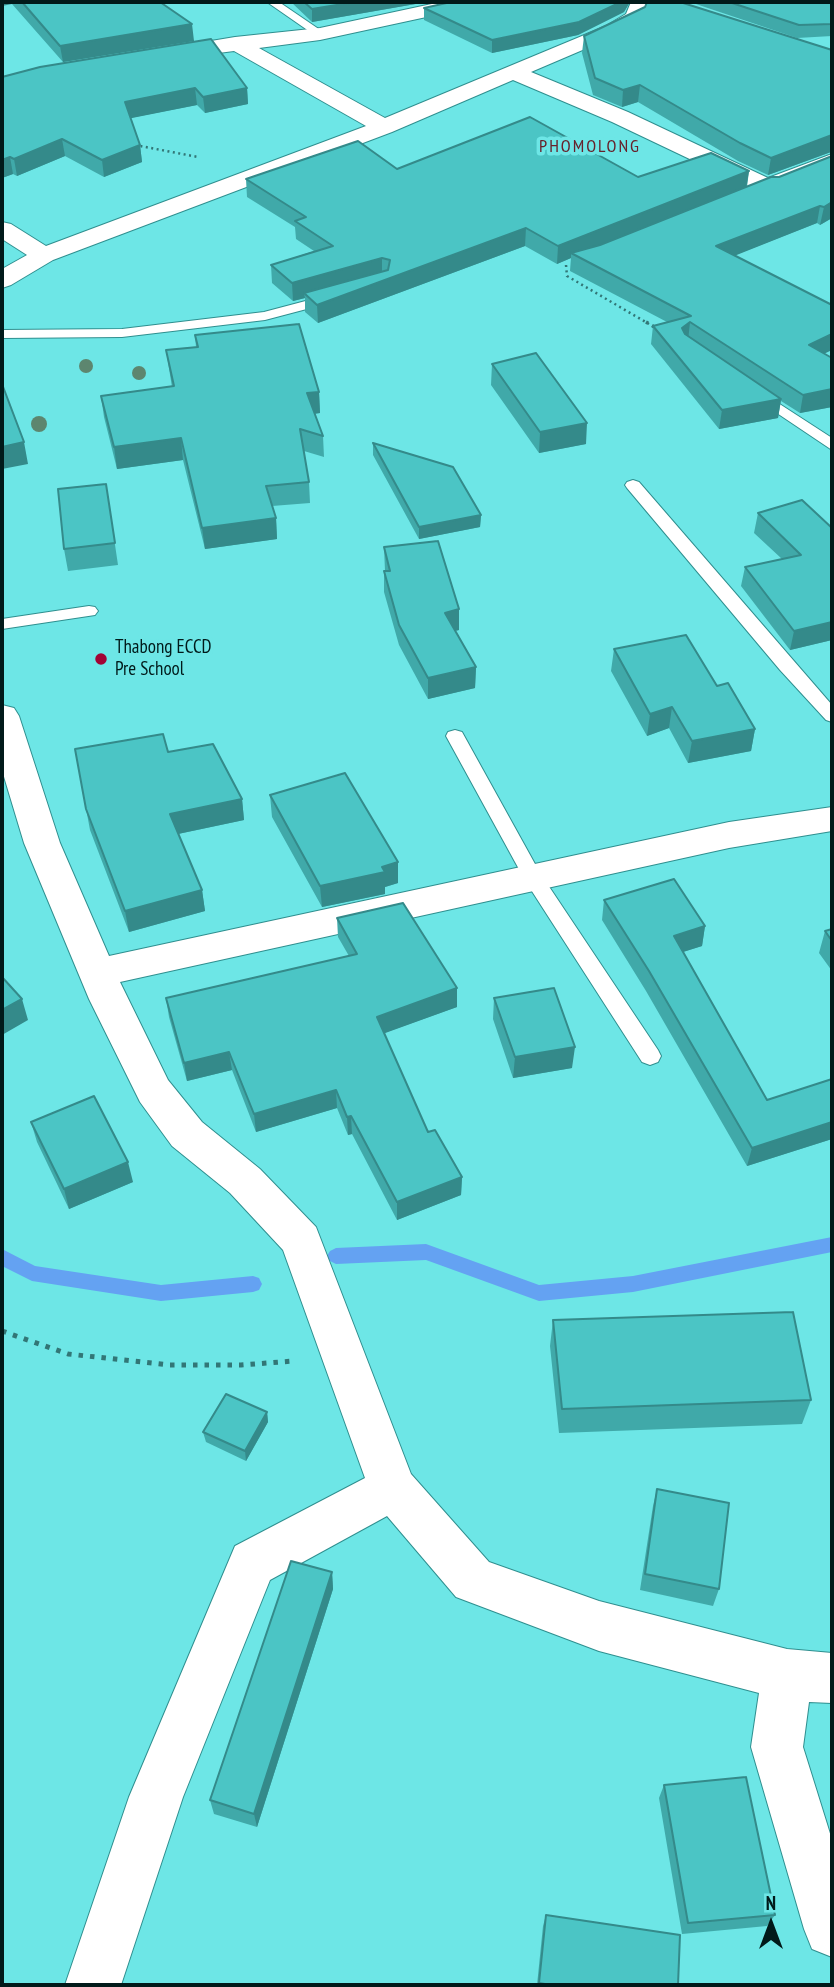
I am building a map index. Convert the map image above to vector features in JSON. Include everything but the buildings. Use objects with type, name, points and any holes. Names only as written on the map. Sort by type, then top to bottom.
[{"type":"street","points":[[142,57],[320,34],[468,2]]},
{"type":"street","points":[[2,280],[44,255],[384,127],[613,30],[635,17],[640,2]]},
{"type":"street","points":[[235,43],[384,127]]},
{"type":"street","points":[[514,73],[620,117],[761,189],[832,161]]},
{"type":"street","points":[[2,229],[44,255]]},
{"type":"street","points":[[2,716],[42,843],[97,973],[155,1091],[187,1134],[245,1181],[300,1240],[393,1488],[473,1580],[599,1626],[810,1676],[777,1747],[832,1929]]},
{"type":"street","points":[[97,973],[729,835],[832,819]]},
{"type":"street","points":[[93,1985],[156,1797],[252,1563],[393,1488]]},
{"type":"lane","points":[[272,2],[320,34]]},
{"type":"lane","points":[[2,334],[122,333],[265,316],[343,294]]},
{"type":"lane","points":[[743,384],[832,445]]},
{"type":"lane","points":[[632,485],[832,716]]},
{"type":"lane","points":[[2,624],[89,611]]},
{"type":"lane","points":[[455,736],[533,877],[650,1056]]},
{"type":"path","points":[[134,145],[225,163],[242,179]]},
{"type":"path","points":[[566,265],[567,276],[667,334]]},
{"type":"path","points":[[2,1331],[68,1354],[170,1365],[241,1365],[346,1357]]},
{"type":"waterway","points":[[336,1256],[426,1252],[539,1293],[633,1284],[832,1244]]},
{"type":"waterway","points":[[2,1257],[32,1273],[161,1293],[253,1284]]},
{"type":"place","name":"Thabong ECCD Pre School","points":[[101,659]]},
{"type":"district","name":"PHOMOLONG","points":[[590,147]]}]
